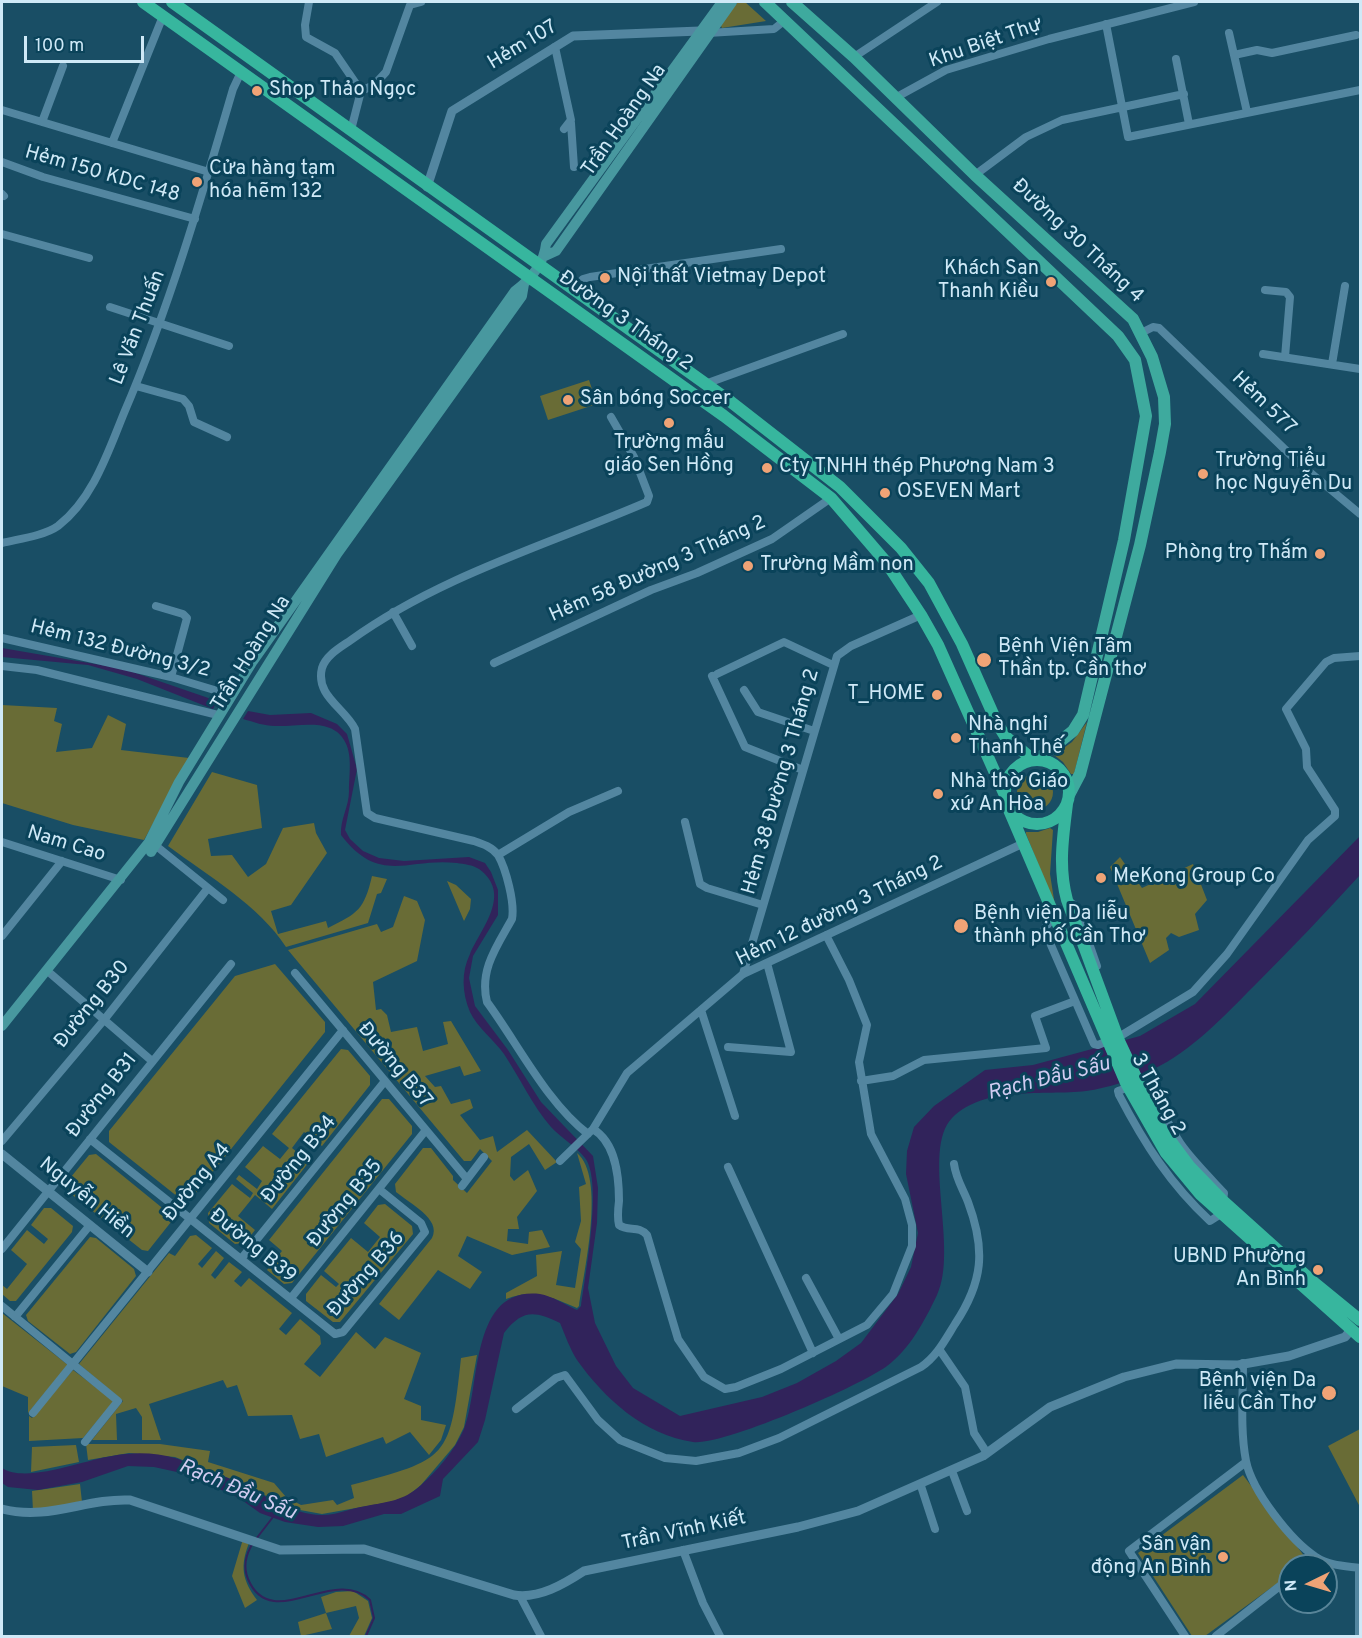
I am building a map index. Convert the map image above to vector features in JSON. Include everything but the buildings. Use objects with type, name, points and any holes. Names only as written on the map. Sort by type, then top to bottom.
[{"type":"highway","name":"Đường 3 Tháng 2","points":[[143,2],[527,281],[788,463],[831,498],[886,562],[921,615],[938,645],[1004,793]]},
{"type":"highway","name":"Đường 3 Tháng 2","points":[[172,2],[427,187],[542,261],[573,290],[705,384],[840,487],[902,548],[928,583],[962,644],[1001,730],[1035,759]]},
{"type":"highway","points":[[1035,759],[1054,764],[1061,770],[1069,786],[1068,800],[1056,818],[1040,824],[1022,821],[1009,810],[1004,793],[1008,776],[1013,769],[1035,759]]},
{"type":"highway","name":"3 Tháng 2","points":[[1068,800],[1061,854],[1061,880],[1066,900],[1135,1081],[1158,1124],[1186,1170],[1221,1214],[1358,1328]]},
{"type":"highway","name":"3 Tháng 2","points":[[1009,810],[1126,1083],[1166,1153],[1312,1281],[1358,1328]]},
{"type":"main road","name":"Trần Hoàng Na","points":[[2,1026],[121,880],[149,842],[218,715],[332,545],[514,291],[527,281],[542,261],[556,251],[722,2]]},
{"type":"main road","name":"Trần Hoàng Na","points":[[704,32],[732,2]]},
{"type":"main road","name":"Đường 30 Tháng 4","points":[[765,2],[1118,336],[1136,360],[1146,416],[1124,540],[1083,715],[1072,731],[1035,759]]},
{"type":"main road","name":"Đường 30 Tháng 4","points":[[792,2],[854,57],[975,175],[1133,319],[1160,380],[1164,397],[1164,424],[1140,544],[1080,774],[1068,800]]},
{"type":"main road","name":"Trần Hoàng Na","points":[[2,1036],[155,845],[244,699],[337,554],[522,296],[527,281]]},
{"type":"main road","points":[[1124,540],[1140,544]]},
{"type":"main road","points":[[231,695],[244,699]]},
{"type":"main road","points":[[218,715],[231,720]]},
{"type":"street","points":[[309,2],[305,25],[306,37],[335,53],[361,91]]},
{"type":"street","points":[[351,130],[361,91],[382,78],[410,5],[421,2]]},
{"type":"street","points":[[854,57],[937,2]]},
{"type":"street","name":"Khu Biệt Thự","points":[[895,98],[946,70],[1106,24],[1194,2]]},
{"type":"street","points":[[112,143],[164,16]]},
{"type":"street","name":"Hẻm 107","points":[[427,187],[452,111],[573,36],[774,29],[784,21]]},
{"type":"street","points":[[1106,24],[1128,137],[1360,90]]},
{"type":"street","points":[[1229,33],[1247,112]]},
{"type":"street","points":[[1234,55],[1257,50],[1272,52],[1356,35]]},
{"type":"street","points":[[555,47],[571,123],[574,167]]},
{"type":"street","points":[[1176,59],[1189,124]]},
{"type":"street","points":[[42,122],[63,66]]},
{"type":"street","name":"Lê Văn Thuấn","points":[[2,543],[57,527],[84,499],[108,451],[161,323],[195,219],[233,89],[241,72]]},
{"type":"street","points":[[975,175],[1026,137],[1062,120],[1184,94]]},
{"type":"street","points":[[2,110],[209,172]]},
{"type":"street","points":[[564,129],[571,123]]},
{"type":"street","name":"Hẻm 150 KDC 148","points":[[2,162],[44,177],[195,219]]},
{"type":"street","points":[[2,234],[89,258]]},
{"type":"street","points":[[573,290],[583,279],[590,277],[781,249]]},
{"type":"street","points":[[1332,364],[1345,286]]},
{"type":"street","points":[[1265,290],[1286,292],[1290,297],[1285,357]]},
{"type":"street","points":[[110,307],[229,345]]},
{"type":"street","name":"Hẻm 577","points":[[1141,333],[1154,327],[1159,328],[1300,464],[1360,514]]},
{"type":"street","points":[[705,384],[843,334]]},
{"type":"street","points":[[1263,354],[1360,369]]},
{"type":"street","points":[[136,386],[183,399],[189,406],[194,422],[227,437]]},
{"type":"street","points":[[611,417],[634,457],[649,496],[648,501],[473,573],[393,612],[332,654],[322,666],[323,689],[329,699],[351,719],[359,739],[363,797],[367,813],[375,818],[474,841],[489,846],[498,855],[514,909],[512,919],[484,973],[487,1002],[548,1091],[575,1124],[590,1132],[603,1135],[610,1145],[618,1182],[619,1225],[622,1228],[640,1229],[647,1235],[678,1339],[704,1377],[725,1389],[736,1387],[813,1353],[867,1325],[893,1294],[912,1246],[912,1225],[905,1199],[871,1134],[861,1081],[859,1052],[867,1033],[867,1025],[849,980],[826,935]]},
{"type":"street","name":"Hẻm 58 Đường 3 Tháng 2","points":[[494,663],[651,590],[697,573],[772,539],[831,498]]},
{"type":"street","points":[[156,606],[183,614],[187,618],[171,677]]},
{"type":"street","points":[[393,612],[412,646]]},
{"type":"street","name":"Hẻm 38 Đường 3 Tháng 2","points":[[743,974],[837,656],[851,646],[921,615]]},
{"type":"street","name":"Hẻm 132 Đường 3/2","points":[[2,638],[171,677],[231,695]]},
{"type":"street","points":[[803,770],[745,747],[715,675],[784,642],[833,665]]},
{"type":"street","points":[[1054,917],[1044,929],[1094,1044],[1098,1045],[1122,1035],[1193,992],[1227,954],[1308,840],[1324,825],[1332,822],[1335,810],[1307,767],[1306,749],[1287,709],[1326,662],[1334,658],[1360,656]]},
{"type":"street","points":[[2,666],[48,673],[218,715]]},
{"type":"street","points":[[744,690],[758,712],[814,731]]},
{"type":"street","points":[[498,855],[569,812],[618,792]]},
{"type":"street","points":[[685,822],[700,884],[763,905]]},
{"type":"street","points":[[2,851],[4,843]]},
{"type":"street","name":"Nam Cao","points":[[4,843],[121,880]]},
{"type":"street","name":"Hẻm 12 đường 3 Tháng 2","points":[[560,1161],[590,1132],[627,1073],[743,974],[1024,843]]},
{"type":"street","points":[[155,845],[223,900]]},
{"type":"street","points":[[2,936],[62,861]]},
{"type":"street","name":"Đường B30","points":[[2,1141],[104,1020],[208,888]]},
{"type":"street","points":[[1066,900],[1076,906],[1122,1035]]},
{"type":"street","points":[[728,1047],[791,1052],[766,963]]},
{"type":"street","name":"Đường B31","points":[[2,1249],[231,964]]},
{"type":"street","points":[[51,974],[152,1061]]},
{"type":"street","name":"Đường B37","points":[[295,974],[467,1179]]},
{"type":"street","points":[[861,1081],[893,1076],[924,1060],[1046,1048],[1035,1016],[1075,1000]]},
{"type":"street","points":[[701,1010],[735,1116]]},
{"type":"street","name":"Đường A4","points":[[33,1413],[343,1030]]},
{"type":"street","name":"Đường B34","points":[[241,1259],[385,1081]]},
{"type":"street","points":[[1221,1214],[1210,1221],[1184,1197],[1163,1171],[1141,1136],[1118,1091],[1140,1083],[1152,1093],[1167,1123],[1184,1148],[1224,1193],[1223,1201]]},
{"type":"street","name":"Đường B35","points":[[291,1298],[426,1130]]},
{"type":"street","name":"Đường B39","points":[[90,1139],[333,1333],[338,1334]]},
{"type":"street","name":"Nguyễn Hiền","points":[[2,1154],[148,1272]]},
{"type":"street","points":[[462,1186],[484,1157]]},
{"type":"street","points":[[516,1409],[556,1378],[565,1375],[598,1420],[620,1440],[665,1458],[704,1461],[739,1453],[779,1438],[921,1367],[939,1349],[968,1305],[981,1265],[971,1211],[956,1178],[954,1164]]},
{"type":"street","points":[[728,1167],[813,1353]]},
{"type":"street","name":"Đường B36","points":[[338,1334],[350,1323],[424,1232],[421,1223],[379,1189]]},
{"type":"street","points":[[15,1317],[90,1225]]},
{"type":"street","points":[[806,1278],[839,1339]]},
{"type":"street","points":[[2,1306],[118,1401],[85,1442]]},
{"type":"street","name":"Trần Vĩnh Kiết","points":[[2,1509],[40,1514],[108,1501],[130,1500],[288,1552],[339,1548],[364,1550],[520,1596],[537,1594],[565,1584],[584,1571],[798,1527],[858,1511],[952,1471],[987,1453],[1050,1407],[1124,1377],[1176,1364],[1243,1363],[1289,1356],[1345,1337],[1358,1328]]},
{"type":"street","points":[[939,1349],[965,1387],[974,1433],[987,1453]]},
{"type":"street","points":[[1243,1363],[1246,1462],[1270,1507],[1293,1539],[1311,1554]]},
{"type":"street","points":[[1185,1636],[1130,1551],[1246,1462]]},
{"type":"street","points":[[952,1471],[967,1511]]},
{"type":"street","points":[[921,1486],[934,1529]]},
{"type":"street","points":[[683,1550],[703,1603],[720,1636]]},
{"type":"street","points":[[1338,1565],[1360,1568],[1359,1636]]},
{"type":"street","points":[[1216,1636],[1278,1587]]},
{"type":"street","points":[[520,1596],[541,1636]]},
{"type":"green space","points":[[738,2],[745,2],[766,21],[722,28],[720,24]]},
{"type":"green space","name":"Sân bóng Soccer","points":[[589,380],[597,404],[548,420],[540,396]]},
{"type":"green space","points":[[2,705],[57,708],[54,721],[62,724],[56,752],[92,748],[108,715],[126,724],[121,750],[189,758],[144,840],[73,825],[2,803]]},
{"type":"green space","points":[[1087,722],[1074,774],[1071,774],[1063,762],[1054,755],[1072,742]]},
{"type":"green space","points":[[212,772],[257,785],[262,828],[208,839],[211,856],[232,855],[248,877],[266,864],[283,828],[314,823],[316,833],[327,853],[291,905],[271,911],[278,934],[326,921],[328,928],[358,909],[366,896],[372,876],[387,879],[381,893],[377,894],[368,923],[286,947],[275,932],[247,904],[168,846]]},
{"type":"green space","points":[[1035,774],[1048,779],[1053,792],[1048,805],[1035,810],[1022,805],[1017,792],[1022,779]]},
{"type":"green space","points":[[1050,828],[1053,830],[1050,874],[1055,906],[1026,834],[1026,832],[1038,832]]},
{"type":"green space","points":[[1120,857],[1142,888],[1193,864],[1207,900],[1195,914],[1199,930],[1179,937],[1171,933],[1166,938],[1169,950],[1150,963],[1110,867]]},
{"type":"green space","points":[[447,881],[456,885],[471,899],[470,909],[464,921]]},
{"type":"green space","points":[[404,896],[417,901],[425,920],[417,961],[373,982],[376,1010],[381,1009],[387,1015],[391,1032],[417,1027],[423,1051],[448,1044],[443,1022],[451,1021],[481,1071],[464,1076],[460,1066],[425,1076],[435,1087],[441,1086],[451,1104],[470,1099],[473,1108],[460,1115],[480,1140],[493,1136],[497,1152],[527,1130],[557,1162],[545,1170],[529,1144],[511,1157],[510,1176],[514,1181],[528,1170],[537,1191],[517,1217],[519,1229],[508,1229],[507,1241],[528,1244],[529,1232],[542,1230],[550,1247],[512,1255],[467,1236],[458,1256],[482,1272],[470,1289],[438,1270],[399,1320],[379,1304],[432,1238],[434,1231],[423,1212],[396,1192],[395,1184],[423,1148],[431,1148],[453,1176],[453,1180],[467,1193],[492,1161],[480,1149],[471,1161],[464,1161],[288,950],[377,924],[381,932],[393,927]]},
{"type":"green space","points":[[275,964],[325,1022],[325,1032],[191,1199],[183,1201],[109,1142],[109,1131],[235,976]]},
{"type":"green space","points":[[341,1049],[348,1050],[370,1076],[370,1085],[322,1146],[304,1132],[292,1148],[309,1162],[272,1209],[255,1195],[238,1216],[255,1230],[245,1243],[235,1244],[209,1223],[208,1213],[232,1184],[250,1198],[253,1193],[236,1179],[239,1175],[257,1189],[262,1181],[245,1167],[263,1146],[280,1159],[289,1148],[272,1134]]},
{"type":"green space","points":[[382,1099],[389,1099],[412,1126],[412,1134],[292,1283],[284,1284],[267,1270],[282,1251],[269,1240]]},
{"type":"green space","points":[[577,1153],[586,1165],[592,1203],[579,1306],[577,1308],[550,1297],[534,1294],[506,1299],[506,1293],[537,1276],[536,1255],[562,1251],[556,1285],[575,1288],[581,1249],[575,1242],[581,1221],[579,1187],[586,1184]]},
{"type":"green space","points":[[96,1154],[171,1215],[171,1222],[148,1251],[142,1250],[66,1190],[66,1183],[89,1155]]},
{"type":"green space","points":[[385,1204],[412,1226],[413,1234],[340,1322],[333,1322],[306,1301],[306,1294],[321,1275],[336,1287],[339,1284],[324,1271],[351,1238],[368,1252],[380,1237],[364,1223],[378,1205]]},
{"type":"green space","points":[[44,1208],[51,1208],[73,1226],[72,1232],[16,1301],[10,1301],[2,1294],[2,1285],[7,1289],[27,1264],[11,1250],[27,1230],[44,1244],[48,1239],[31,1225]]},
{"type":"green space","points":[[196,1235],[212,1248],[198,1264],[202,1268],[216,1251],[224,1258],[211,1275],[215,1279],[229,1262],[242,1272],[234,1281],[241,1287],[249,1278],[292,1313],[279,1329],[286,1335],[300,1319],[320,1336],[321,1344],[304,1364],[320,1377],[356,1332],[375,1349],[385,1337],[421,1353],[404,1399],[421,1406],[421,1420],[446,1425],[441,1440],[429,1455],[410,1432],[386,1444],[383,1437],[326,1457],[319,1434],[300,1439],[292,1415],[248,1416],[237,1385],[227,1388],[223,1380],[149,1404],[161,1440],[142,1440],[142,1417],[136,1408],[116,1414],[117,1440],[92,1440],[123,1401],[79,1364],[169,1253],[175,1256],[190,1236]]},
{"type":"green space","points":[[90,1237],[96,1238],[134,1269],[136,1276],[76,1352],[70,1354],[28,1321],[26,1315]]},
{"type":"green space","points":[[2,1313],[68,1365],[28,1413],[28,1397],[2,1386]]},
{"type":"green space","points":[[477,1355],[464,1427],[455,1445],[421,1485],[406,1497],[390,1502],[322,1514],[289,1508],[244,1484],[175,1457],[129,1453],[88,1460],[86,1444],[160,1444],[210,1451],[208,1462],[274,1483],[286,1497],[301,1505],[333,1500],[337,1505],[354,1498],[351,1485],[408,1468],[426,1460],[439,1450],[447,1436],[453,1417],[461,1358]]},
{"type":"green space","points":[[73,1370],[114,1401],[83,1438],[29,1441],[29,1416],[32,1418]]},
{"type":"green space","points":[[1360,1429],[1360,1507],[1328,1446]]},
{"type":"green space","points":[[76,1445],[79,1462],[31,1472],[32,1447]]},
{"type":"green space","name":"Sân vận động An Bình","points":[[1243,1475],[1303,1554],[1278,1554],[1278,1583],[1205,1636],[1192,1636],[1138,1553]]},
{"type":"green space","points":[[80,1484],[82,1502],[33,1511],[32,1491]]},
{"type":"green space","points":[[243,1539],[249,1543],[244,1559],[244,1573],[248,1586],[257,1600],[245,1608],[232,1576]]},
{"type":"green space","points":[[353,1591],[368,1601],[372,1618],[364,1636],[349,1636],[359,1618],[356,1606],[326,1613],[321,1597],[336,1592]]},
{"type":"green space","points":[[326,1613],[332,1629],[301,1636],[298,1622]]},
{"type":"water","points":[[2,648],[124,669],[217,701],[213,709],[137,679],[88,665],[2,657]]},
{"type":"water","name":"Rạch Đầu Sấu","points":[[248,711],[270,715],[311,713],[337,724],[347,734],[357,769],[345,830],[350,839],[363,851],[379,858],[404,861],[469,857],[485,863],[491,872],[498,890],[498,915],[473,956],[469,978],[475,1006],[508,1050],[541,1102],[593,1156],[598,1188],[597,1223],[588,1288],[595,1323],[616,1366],[633,1388],[680,1416],[762,1397],[797,1383],[836,1361],[861,1343],[898,1294],[911,1267],[918,1233],[906,1174],[907,1151],[914,1127],[934,1106],[985,1070],[1033,1065],[1140,1036],[1195,1004],[1360,836],[1360,875],[1220,1020],[1167,1062],[1144,1074],[1094,1090],[998,1096],[966,1108],[952,1118],[943,1133],[940,1153],[939,1176],[944,1252],[943,1276],[937,1295],[916,1334],[895,1359],[872,1375],[822,1400],[760,1425],[709,1441],[693,1442],[675,1438],[658,1432],[627,1413],[600,1388],[577,1360],[560,1323],[543,1316],[529,1314],[517,1320],[504,1333],[478,1442],[443,1479],[440,1496],[401,1514],[384,1514],[343,1526],[318,1527],[285,1522],[260,1513],[239,1498],[186,1474],[154,1467],[128,1466],[82,1482],[38,1490],[8,1487],[2,1483],[2,1468],[12,1472],[40,1472],[100,1458],[144,1453],[177,1459],[223,1476],[300,1512],[334,1514],[394,1500],[414,1491],[445,1460],[456,1445],[469,1411],[482,1343],[489,1322],[501,1306],[517,1296],[540,1294],[577,1310],[581,1306],[593,1207],[590,1170],[585,1158],[544,1119],[504,1054],[473,1018],[465,997],[464,975],[467,961],[487,922],[494,900],[489,879],[479,869],[463,864],[440,862],[382,865],[355,851],[341,835],[349,797],[349,752],[344,740],[331,728],[322,726],[275,726],[243,719]]},
{"type":"waterway","points":[[256,1539],[273,1517]]},
{"type":"waterway","points":[[253,1543],[247,1556],[246,1570],[248,1579],[258,1594],[272,1601],[287,1601],[322,1592],[355,1591],[370,1600],[374,1618],[366,1636]]},
{"type":"place","name":"Shop Thảo Ngọc","points":[[257,91]]},
{"type":"place","name":"Cửa hàng tạm hóa hẽm 132","points":[[197,182]]},
{"type":"place","name":"Nội thất Vietmay Depot","points":[[605,278]]},
{"type":"place","name":"Khách Sạn Thanh Kiều","points":[[1051,282]]},
{"type":"place","name":"Sân bóng Soccer","points":[[568,400]]},
{"type":"place","name":"Trường mẩu giáo Sen Hồng","points":[[669,423]]},
{"type":"place","name":"Cty TNHH thép Phương Nam 3","points":[[767,468]]},
{"type":"place","name":"Trường Tiểu học Nguyễn Du","points":[[1203,474]]},
{"type":"place","name":"OSEVEN Mart","points":[[885,493]]},
{"type":"place","name":"Phòng trọ Thắm","points":[[1320,554]]},
{"type":"place","name":"Trường Mầm non","points":[[748,566]]},
{"type":"place","name":"Bệnh Viện Tâm Thần tp. Cần thơ","points":[[984,660]]},
{"type":"place","name":"T_HOME","points":[[937,695]]},
{"type":"place","name":"Nhà nghỉ Thanh Thế","points":[[956,738]]},
{"type":"place","name":"Nhà thờ Giáo xứ An Hòa","points":[[938,794]]},
{"type":"place","name":"MeKong Group Co","points":[[1101,878]]},
{"type":"place","name":"Bệnh viện Da liễu thành phố Cần Thơ","points":[[961,926]]},
{"type":"place","name":"UBND Phường An Bình","points":[[1318,1270]]},
{"type":"place","name":"Bệnh viện Da liễu Cần Thơ","points":[[1329,1393]]},
{"type":"place","name":"Sân vận động An Bình","points":[[1223,1557]]}]
